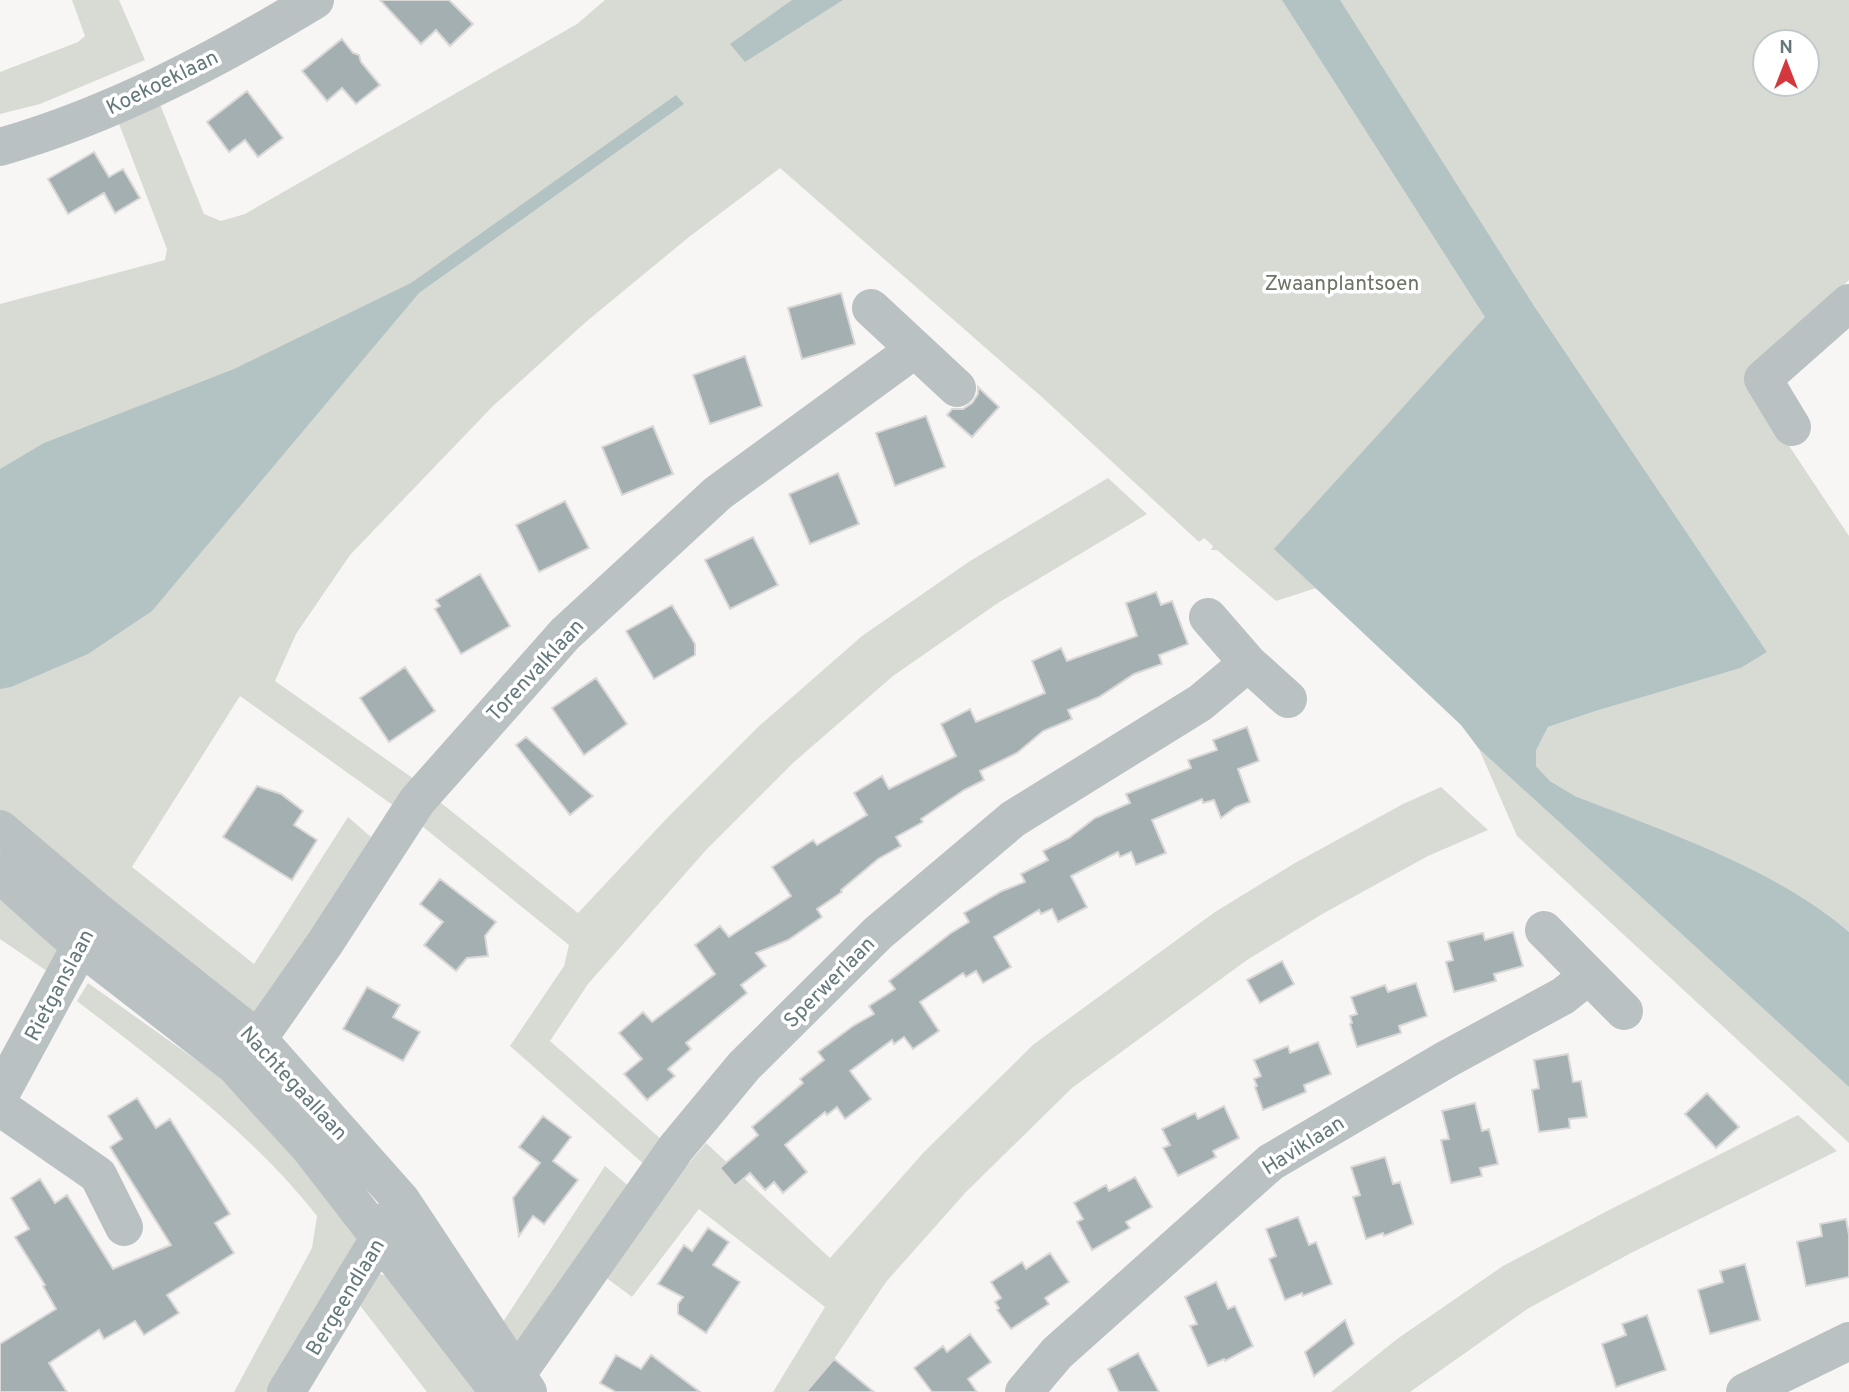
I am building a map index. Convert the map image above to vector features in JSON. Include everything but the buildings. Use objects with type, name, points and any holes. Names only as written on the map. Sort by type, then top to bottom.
[{"type":"street","name":"Koekoeklaan","points":[[0,147],[111,109],[190,71],[315,0]]},
{"type":"street","points":[[1793,427],[1763,379],[1849,303]]},
{"type":"street","points":[[871,308],[957,388]]},
{"type":"street","name":"Torenvalklaan","points":[[246,1052],[325,943],[417,801],[565,634],[718,493],[914,350]]},
{"type":"street","points":[[1208,617],[1248,663],[1289,699]]},
{"type":"street","name":"Sperwerlaan","points":[[510,1387],[676,1148],[744,1066],[878,933],[1013,819],[1200,703],[1248,663]]},
{"type":"street","name":"Nachtegaallaan","points":[[0,829],[99,913],[401,1200],[510,1387]]},
{"type":"street","name":"Nachtegaallaan","points":[[0,874],[79,945],[246,1052],[310,1148],[381,1238],[510,1387]]},
{"type":"street","name":"Rietganslaan","points":[[0,1095],[79,945],[99,913]]},
{"type":"street","points":[[1544,930],[1625,1011]]},
{"type":"street","name":"Haviklaan","points":[[1024,1392],[1057,1353],[1271,1162],[1447,1059],[1563,996],[1588,976]]},
{"type":"street","points":[[0,1107],[98,1175],[124,1227]]},
{"type":"street","name":"Bergeendlaan","points":[[286,1392],[381,1238],[401,1200]]},
{"type":"street","points":[[1745,1392],[1849,1341]]},
{"type":"green space","points":[[72,0],[119,0],[145,60],[40,104],[0,114],[0,72],[78,42],[85,36]]},
{"type":"green space","name":"Zwaanplantsoen","points":[[605,0],[1849,0],[1849,280],[1744,378],[1849,536],[1849,932],[1788,889],[1718,853],[1575,796],[1550,781],[1536,766],[1535,750],[1548,727],[1741,668],[1767,652],[1748,625],[1611,493],[1276,601],[1217,550],[1211,550],[1213,546],[1204,538],[1199,542],[1043,398],[780,168],[689,237],[587,321],[493,406],[350,555],[296,634],[275,681],[414,779],[394,806],[240,696],[132,867],[254,964],[348,817],[371,837],[251,1023],[0,865],[0,304],[165,260],[167,249],[116,116],[157,97],[204,214],[221,221],[245,214],[577,24]]},
{"type":"green space","points":[[1108,478],[1147,514],[998,603],[893,676],[793,763],[706,850],[588,984],[550,1041],[662,1140],[646,1166],[510,1046],[564,966],[569,945],[417,822],[435,798],[578,913],[759,726],[862,636],[970,561]]},
{"type":"green space","points":[[1479,749],[1849,1087],[1849,1143],[1517,836]]},
{"type":"green space","points":[[1441,787],[1488,830],[1428,856],[1324,913],[1247,960],[1072,1088],[966,1192],[886,1282],[812,1392],[773,1392],[825,1307],[699,1209],[632,1297],[604,1276],[635,1227],[706,1143],[830,1258],[924,1152],[1034,1044],[1215,912],[1295,863],[1403,804]]},
{"type":"green space","points":[[0,897],[64,958],[54,976],[0,939]]},
{"type":"green space","points":[[88,983],[216,1074],[360,1225],[358,1243],[274,1392],[234,1392],[312,1248],[317,1216],[263,1156],[204,1101],[77,1001]]},
{"type":"green space","points":[[1798,1115],[1837,1151],[1631,1253],[1529,1308],[1410,1392],[1331,1392],[1397,1339],[1503,1266]]},
{"type":"green space","points":[[605,1166],[632,1189],[518,1346],[503,1322]]},
{"type":"green space","points":[[373,1271],[393,1279],[477,1392],[427,1392],[355,1299]]},
{"type":"shaded area","points":[[792,0],[843,0],[745,62],[730,44]]},
{"type":"shaded area","points":[[1282,0],[1340,0],[1534,306],[1767,652],[1741,668],[1548,727],[1536,750],[1536,766],[1550,781],[1575,796],[1718,853],[1788,889],[1849,932],[1849,1087],[1479,749],[1461,725],[1274,549],[1485,317]]},
{"type":"shaded area","points":[[676,95],[684,104],[419,293],[152,611],[88,654],[11,687],[0,689],[0,469],[44,443],[234,369],[411,283]]}]
